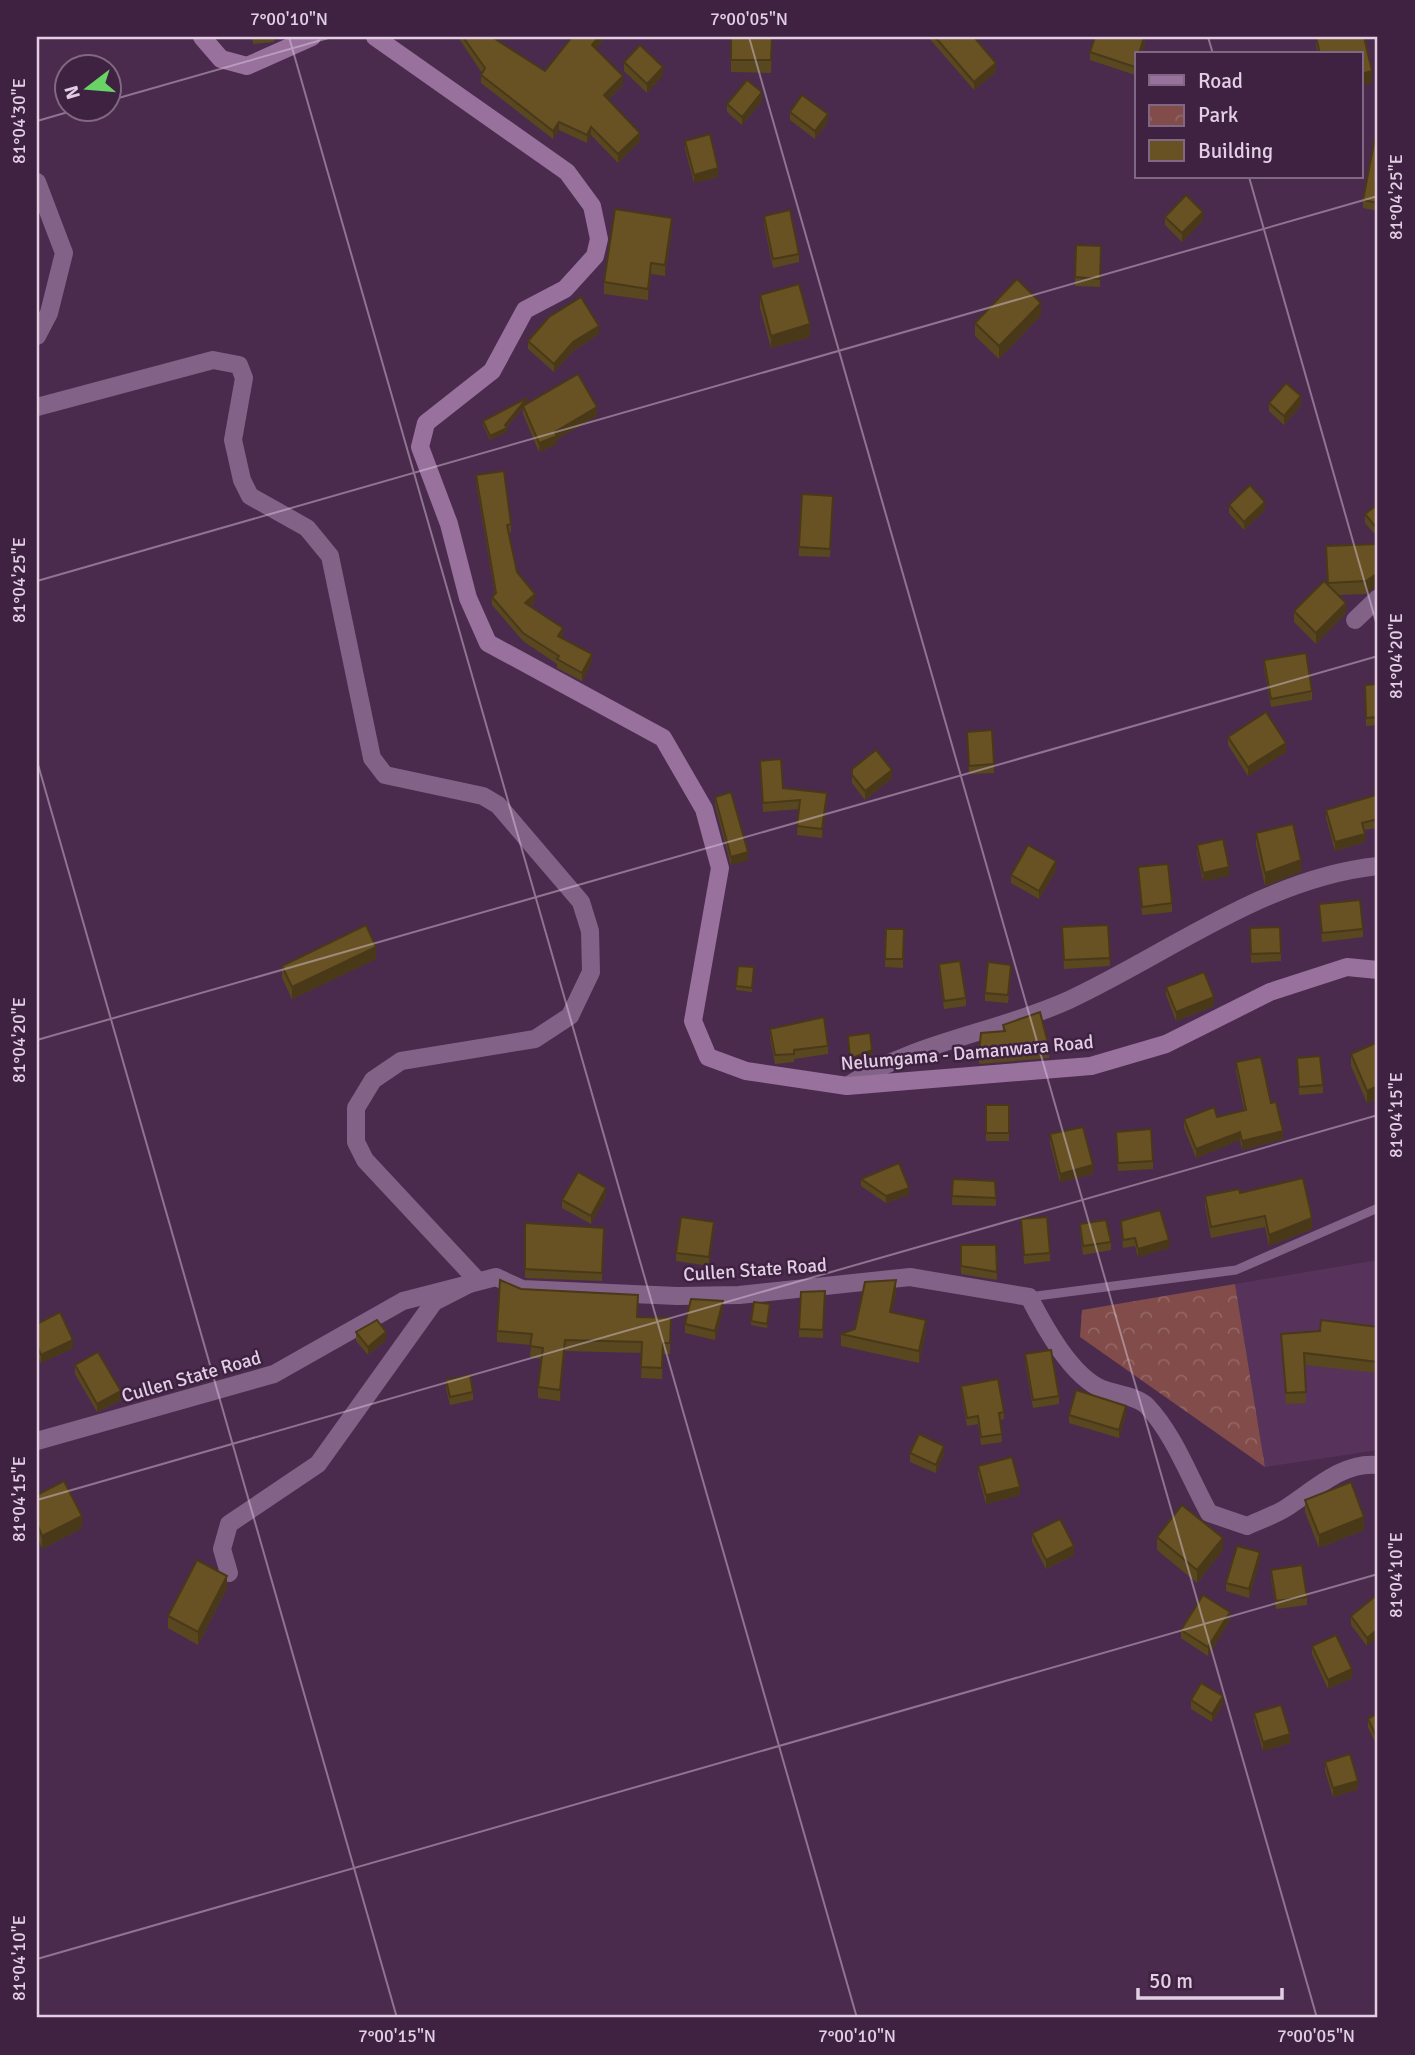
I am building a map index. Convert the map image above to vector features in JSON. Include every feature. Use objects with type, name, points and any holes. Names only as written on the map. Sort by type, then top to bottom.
[{"type":"street","points":[[202,37],[221,59],[247,66],[312,37]]},
{"type":"street","name":"Nelumgama - Damanwara Road","points":[[375,37],[566,172],[592,206],[599,239],[596,256],[565,289],[525,310],[492,371],[426,422],[420,447],[449,524],[468,598],[488,643],[663,738],[704,808],[720,868],[693,1021],[708,1057],[746,1071],[847,1086],[1091,1066],[1166,1044],[1270,992],[1347,968],[1378,970]]},
{"type":"street","points":[[37,182],[64,253],[49,313],[37,336]]},
{"type":"street","points":[[37,407],[213,360],[239,365],[244,378],[233,440],[242,480],[250,496],[307,528],[330,556],[372,758],[385,775],[483,796],[498,805],[581,902],[590,931],[591,972],[570,1016],[535,1039],[401,1061],[373,1080],[356,1108],[356,1143],[365,1160],[477,1280],[434,1301],[318,1464],[229,1524],[222,1549],[229,1573]]},
{"type":"street","points":[[1354,620],[1378,598]]},
{"type":"street","points":[[847,1086],[879,1065],[1068,1000],[1217,919],[1340,870],[1378,866]]},
{"type":"street","name":"Cullen State Road","points":[[37,1441],[274,1374],[403,1301],[496,1277],[522,1289],[677,1296],[739,1295],[910,1277],[1029,1297]]},
{"type":"street","points":[[1029,1297],[1048,1334],[1098,1388],[1144,1403],[1159,1421],[1209,1513],[1247,1525],[1284,1510],[1334,1475],[1378,1465]]},
{"type":"lane","points":[[1029,1297],[1236,1270],[1378,1208]]},
{"type":"shaded area","points":[[1378,1260],[1378,1450],[1265,1467],[1235,1284]]},
{"type":"green space","points":[[1235,1284],[1265,1467],[1080,1337],[1082,1310]]},
{"type":"building","points":[[463,37],[492,37],[545,71],[572,37],[599,37],[592,45],[623,76],[604,95],[640,133],[618,154],[591,127],[587,135],[559,122],[553,131],[481,75],[485,68]]},
{"type":"building","points":[[731,37],[772,37],[771,60],[731,60]]},
{"type":"building","points":[[935,37],[974,37],[996,63],[974,82]]},
{"type":"building","points":[[1095,37],[1144,37],[1140,52],[1135,52],[1135,67],[1090,52]]},
{"type":"building","points":[[1316,37],[1364,37],[1372,71],[1362,74],[1362,52],[1320,52]]},
{"type":"building","points":[[640,45],[663,67],[647,84],[624,62]]},
{"type":"building","points":[[747,80],[762,92],[742,117],[727,104]]},
{"type":"building","points":[[802,95],[828,114],[815,131],[790,112]]},
{"type":"building","points":[[710,134],[718,168],[694,175],[685,141]]},
{"type":"building","points":[[1375,138],[1378,139],[1378,203],[1363,200]]},
{"type":"building","points":[[1186,195],[1203,212],[1182,233],[1165,217]]},
{"type":"building","points":[[615,209],[672,218],[665,265],[651,263],[648,289],[604,282]]},
{"type":"building","points":[[790,210],[799,254],[773,259],[764,216]]},
{"type":"building","points":[[1076,245],[1101,246],[1100,279],[1075,277]]},
{"type":"building","points":[[1017,279],[1041,303],[999,346],[975,323]]},
{"type":"building","points":[[799,284],[810,324],[771,336],[760,295]]},
{"type":"building","points":[[581,297],[599,326],[573,342],[554,364],[528,341],[549,317]]},
{"type":"building","points":[[578,374],[597,407],[555,432],[557,436],[539,443],[523,406]]},
{"type":"building","points":[[1286,383],[1301,396],[1284,416],[1269,403]]},
{"type":"building","points":[[527,398],[505,425],[507,428],[490,436],[483,421]]},
{"type":"building","points":[[504,471],[511,524],[507,525],[517,572],[535,594],[525,603],[563,628],[558,636],[592,654],[582,673],[557,659],[559,656],[523,633],[492,597],[496,593],[476,475]]},
{"type":"building","points":[[1250,485],[1265,502],[1244,522],[1229,505]]},
{"type":"building","points":[[802,494],[833,496],[830,549],[799,547]]},
{"type":"building","points":[[1378,504],[1378,530],[1365,514]]},
{"type":"building","points":[[1378,544],[1378,575],[1366,581],[1328,583],[1326,546]]},
{"type":"building","points":[[1324,581],[1346,603],[1316,633],[1294,611]]},
{"type":"building","points":[[1306,653],[1312,691],[1271,699],[1264,660]]},
{"type":"building","points":[[1378,684],[1378,717],[1366,718],[1365,685]]},
{"type":"building","points":[[1266,712],[1286,743],[1248,767],[1228,737]]},
{"type":"building","points":[[992,730],[994,764],[969,766],[967,732]]},
{"type":"building","points":[[876,750],[892,770],[865,791],[852,775],[852,769]]},
{"type":"building","points":[[781,759],[783,788],[827,793],[822,829],[797,826],[800,800],[763,803],[760,761]]},
{"type":"building","points":[[1375,789],[1378,789],[1378,819],[1362,823],[1365,834],[1335,842],[1326,810],[1376,795]]},
{"type":"building","points":[[731,792],[748,852],[731,857],[715,797]]},
{"type":"building","points":[[1293,824],[1301,860],[1265,873],[1256,833]]},
{"type":"building","points":[[1223,839],[1229,867],[1203,873],[1197,845]]},
{"type":"building","points":[[1028,845],[1056,861],[1039,891],[1011,875]]},
{"type":"building","points":[[1168,864],[1172,903],[1142,907],[1138,867]]},
{"type":"building","points":[[1360,900],[1363,929],[1322,933],[1319,904]]},
{"type":"building","points":[[366,925],[376,947],[292,987],[282,966]]},
{"type":"building","points":[[1108,925],[1110,958],[1064,960],[1062,927]]},
{"type":"building","points":[[1280,927],[1281,953],[1251,954],[1250,928]]},
{"type":"building","points":[[886,929],[904,929],[903,959],[885,959]]},
{"type":"building","points":[[960,961],[966,998],[944,1001],[939,964]]},
{"type":"building","points":[[988,962],[1011,965],[1008,995],[985,993]]},
{"type":"building","points":[[738,966],[754,967],[752,988],[736,986]]},
{"type":"building","points":[[1204,972],[1214,997],[1176,1012],[1166,987]]},
{"type":"building","points":[[1040,1012],[1049,1047],[979,1052],[981,1033],[1005,1031],[1003,1025]]},
{"type":"building","points":[[824,1017],[828,1046],[794,1050],[794,1054],[775,1055],[770,1029]]},
{"type":"building","points":[[870,1033],[872,1050],[850,1059],[848,1036]]},
{"type":"building","points":[[1378,1042],[1378,1086],[1367,1091],[1351,1054]]},
{"type":"building","points":[[1320,1056],[1323,1085],[1299,1087],[1297,1058]]},
{"type":"building","points":[[1261,1057],[1271,1103],[1276,1102],[1283,1131],[1242,1141],[1240,1132],[1196,1149],[1184,1119],[1214,1107],[1217,1117],[1246,1110],[1236,1062]]},
{"type":"building","points":[[986,1105],[1009,1105],[1009,1133],[986,1133]]},
{"type":"building","points":[[1083,1127],[1093,1165],[1060,1174],[1050,1134]]},
{"type":"building","points":[[1151,1129],[1153,1161],[1118,1163],[1116,1132]]},
{"type":"building","points":[[899,1163],[909,1188],[886,1196],[861,1179]]},
{"type":"building","points":[[578,1172],[606,1188],[591,1216],[562,1200]]},
{"type":"building","points":[[1303,1178],[1312,1218],[1269,1235],[1265,1216],[1211,1227],[1205,1196],[1239,1189],[1240,1193]]},
{"type":"building","points":[[953,1179],[995,1181],[996,1198],[952,1196]]},
{"type":"building","points":[[1160,1210],[1169,1240],[1138,1249],[1135,1238],[1123,1240],[1121,1221]]},
{"type":"building","points":[[681,1217],[714,1222],[709,1257],[676,1253]]},
{"type":"building","points":[[1047,1217],[1050,1253],[1024,1255],[1021,1219]]},
{"type":"building","points":[[1106,1220],[1111,1242],[1083,1246],[1080,1224]]},
{"type":"building","points":[[525,1223],[604,1228],[602,1273],[525,1269]]},
{"type":"building","points":[[961,1245],[996,1245],[997,1272],[961,1266]]},
{"type":"building","points":[[500,1280],[521,1289],[638,1295],[637,1317],[671,1318],[670,1343],[663,1343],[662,1368],[641,1367],[642,1342],[565,1340],[560,1390],[538,1387],[543,1348],[530,1346],[532,1334],[497,1331]]},
{"type":"building","points":[[896,1280],[890,1312],[926,1320],[919,1351],[841,1334],[855,1329],[865,1282]]},
{"type":"building","points":[[825,1291],[823,1330],[799,1329],[801,1292]]},
{"type":"building","points":[[691,1299],[723,1301],[715,1331],[685,1324]]},
{"type":"building","points":[[754,1302],[770,1304],[767,1324],[751,1321]]},
{"type":"building","points":[[60,1312],[73,1340],[41,1355],[37,1345],[37,1324]]},
{"type":"building","points":[[377,1320],[386,1332],[368,1347],[356,1332]]},
{"type":"building","points":[[1321,1320],[1378,1327],[1378,1362],[1304,1353],[1306,1392],[1286,1393],[1281,1334],[1320,1331]]},
{"type":"building","points":[[1051,1350],[1059,1396],[1033,1400],[1025,1354]]},
{"type":"building","points":[[98,1352],[121,1391],[97,1404],[75,1365]]},
{"type":"building","points":[[470,1375],[473,1392],[450,1397],[446,1380]]},
{"type":"building","points":[[998,1379],[1004,1412],[999,1413],[1002,1434],[981,1437],[978,1416],[967,1418],[961,1386]]},
{"type":"building","points":[[1076,1390],[1126,1406],[1119,1430],[1069,1415]]},
{"type":"building","points":[[919,1434],[944,1446],[936,1465],[910,1453]]},
{"type":"building","points":[[1012,1457],[1020,1487],[986,1495],[978,1466]]},
{"type":"building","points":[[64,1481],[82,1516],[42,1536],[37,1523],[37,1495]]},
{"type":"building","points":[[1351,1482],[1364,1517],[1319,1535],[1305,1500]]},
{"type":"building","points":[[1182,1505],[1223,1538],[1197,1570],[1157,1537]]},
{"type":"building","points":[[1060,1519],[1074,1546],[1046,1560],[1032,1533]]},
{"type":"building","points":[[1237,1546],[1260,1552],[1249,1589],[1226,1583]]},
{"type":"building","points":[[197,1560],[227,1576],[198,1632],[168,1616]]},
{"type":"building","points":[[1302,1565],[1307,1597],[1276,1601],[1271,1570]]},
{"type":"building","points":[[1378,1594],[1378,1629],[1367,1638],[1351,1616]]},
{"type":"building","points":[[1203,1595],[1230,1612],[1208,1647],[1181,1630]]},
{"type":"building","points":[[1336,1635],[1352,1669],[1328,1680],[1312,1646]]},
{"type":"building","points":[[1201,1683],[1223,1696],[1212,1714],[1191,1700]]},
{"type":"building","points":[[1281,1705],[1290,1734],[1263,1742],[1254,1713]]},
{"type":"building","points":[[1378,1713],[1378,1735],[1376,1736],[1368,1719]]},
{"type":"building","points":[[1350,1754],[1358,1781],[1333,1788],[1325,1762]]}]
